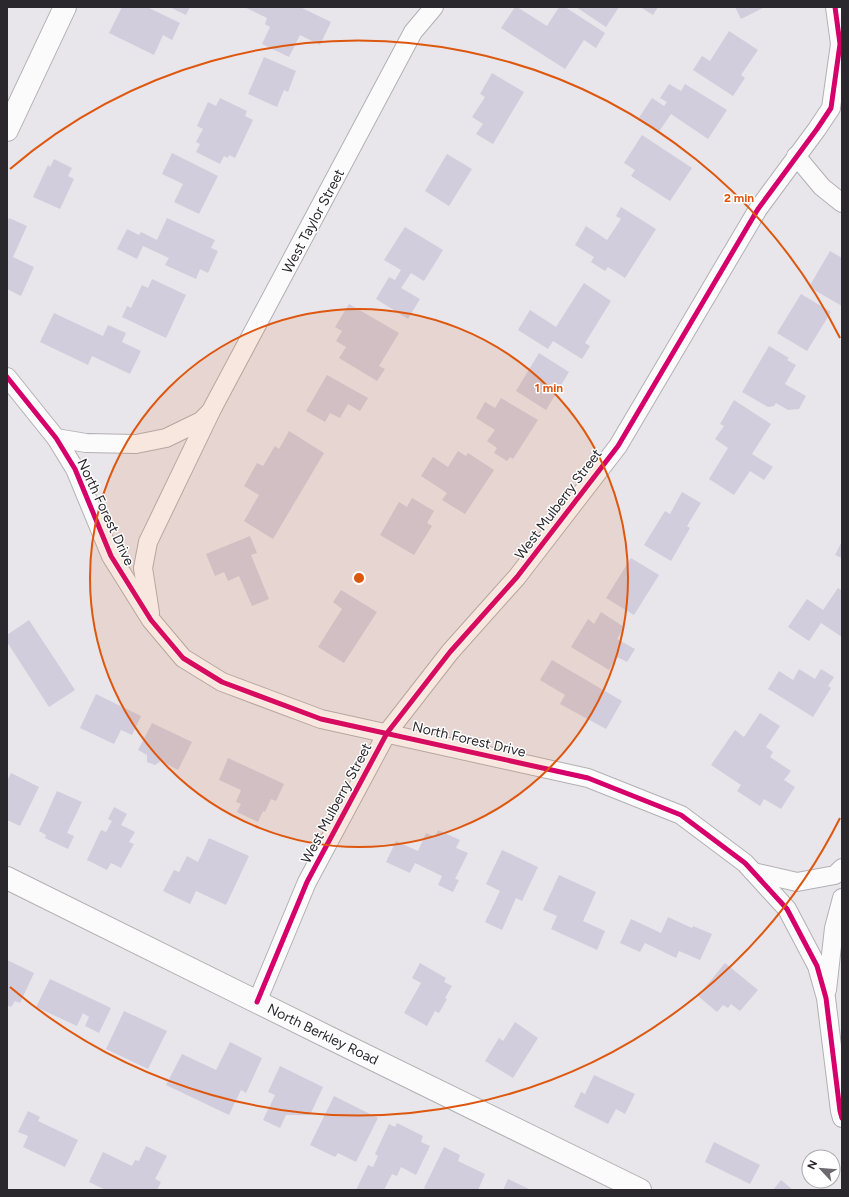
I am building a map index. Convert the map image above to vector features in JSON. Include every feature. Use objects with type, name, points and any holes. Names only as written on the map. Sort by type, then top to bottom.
[{"type":"street","points":[[7,130],[65,7]]},
{"type":"street","name":"West Taylor Street","points":[[151,620],[143,568],[148,542],[212,409],[413,32],[424,7]]},
{"type":"street","name":"West Taylor Street","points":[[413,32],[434,7]]},
{"type":"street","name":"West Mulberry Street","points":[[257,1002],[307,882],[387,733],[450,652],[517,578],[618,446],[758,209],[836,102],[840,44],[835,7]]},
{"type":"street","points":[[796,156],[822,187],[842,203]]},
{"type":"street","name":"North Forest Drive","points":[[7,378],[56,438],[75,469],[111,556],[151,620],[183,658],[222,682],[321,719],[588,778],[681,815],[745,863],[787,909],[817,966],[826,998],[842,1118]]},
{"type":"street","name":"West Taylor Street","points":[[56,438],[86,443],[136,444],[166,438],[201,421],[212,409]]},
{"type":"street","points":[[753,872],[797,882],[835,875],[842,868]]},
{"type":"street","name":"North Berkley Road","points":[[7,878],[640,1190]]},
{"type":"street","points":[[826,998],[834,928],[842,898]]},
{"type":"building","points":[[122,7],[147,7],[180,23],[172,40],[163,35],[154,55],[109,33]]},
{"type":"building","points":[[169,7],[190,7],[186,15]]},
{"type":"building","points":[[244,7],[300,7],[331,22],[320,45],[300,35],[289,57],[262,44],[270,27],[265,24],[267,18]]},
{"type":"building","points":[[515,7],[547,26],[559,7],[565,7],[605,33],[596,48],[584,40],[565,69],[501,28]]},
{"type":"building","points":[[576,7],[619,7],[606,27]]},
{"type":"building","points":[[640,7],[658,7],[653,15]]},
{"type":"building","points":[[735,7],[765,7],[741,19]]},
{"type":"building","points":[[729,31],[758,50],[741,75],[745,78],[733,96],[693,70],[702,56],[710,61]]},
{"type":"building","points":[[264,57],[296,71],[288,92],[284,90],[277,107],[248,94]]},
{"type":"building","points":[[492,73],[524,92],[493,144],[476,134],[483,124],[472,117],[485,97],[480,94]]},
{"type":"building","points":[[669,84],[681,91],[685,84],[727,110],[708,139],[671,114],[658,133],[638,119],[652,98],[664,106],[667,102],[660,98]]},
{"type":"building","points":[[220,98],[247,111],[245,116],[253,120],[235,158],[229,155],[228,158],[224,156],[220,164],[196,152],[200,144],[196,142],[203,129],[197,126],[208,102],[216,106]]},
{"type":"building","points":[[642,135],[692,168],[670,201],[631,176],[635,170],[624,163]]},
{"type":"building","points":[[172,153],[218,176],[199,214],[174,202],[183,184],[162,174]]},
{"type":"building","points":[[447,154],[472,169],[449,206],[425,191]]},
{"type":"building","points":[[54,159],[72,168],[68,176],[74,179],[60,209],[33,197],[48,165],[50,167]]},
{"type":"building","points":[[621,207],[656,229],[625,278],[608,267],[605,271],[591,262],[594,257],[575,245],[586,226],[607,240],[621,219],[616,216]]},
{"type":"building","points":[[9,218],[27,226],[13,257],[34,267],[21,296],[7,289],[7,222]]},
{"type":"building","points":[[167,218],[215,240],[211,248],[218,251],[208,273],[200,269],[196,279],[165,265],[169,258],[143,246],[137,259],[117,249],[127,229],[139,235],[141,232],[157,240]]},
{"type":"building","points":[[405,227],[443,250],[424,281],[411,273],[401,288],[420,299],[408,319],[376,299],[389,277],[395,280],[401,270],[384,260]]},
{"type":"building","points":[[830,251],[842,258],[842,306],[809,287]]},
{"type":"building","points":[[152,279],[186,295],[166,338],[122,317],[127,306],[131,308],[142,285],[148,288]]},
{"type":"building","points":[[584,283],[611,301],[585,343],[590,346],[582,359],[553,341],[548,349],[518,330],[530,310],[556,327]]},
{"type":"building","points":[[801,294],[831,312],[807,351],[777,333]]},
{"type":"building","points":[[349,304],[399,333],[379,366],[385,369],[377,381],[339,358],[346,347],[336,341],[342,331],[335,327]]},
{"type":"building","points":[[54,313],[103,336],[108,325],[126,333],[122,342],[141,351],[130,374],[92,356],[88,365],[40,342]]},
{"type":"building","points":[[769,346],[789,358],[787,360],[796,365],[785,384],[806,396],[799,409],[788,410],[776,403],[774,406],[768,407],[742,392]]},
{"type":"building","points":[[539,353],[569,372],[546,410],[516,391]]},
{"type":"building","points":[[327,375],[368,398],[360,411],[348,404],[340,418],[330,413],[325,422],[306,411]]},
{"type":"building","points":[[501,398],[538,420],[513,459],[510,457],[507,461],[494,453],[497,448],[487,441],[495,430],[476,418],[485,402],[495,408]]},
{"type":"building","points":[[734,400],[771,424],[752,454],[773,467],[764,480],[750,471],[734,495],[709,479],[728,448],[715,439],[724,426],[720,424]]},
{"type":"building","points":[[289,431],[324,453],[273,539],[244,521],[259,495],[244,486],[257,463],[263,466],[275,446],[279,449]]},
{"type":"building","points":[[458,451],[466,456],[468,453],[494,470],[465,514],[442,500],[447,493],[421,476],[433,457],[448,467]]},
{"type":"building","points":[[682,492],[701,503],[687,526],[690,528],[671,561],[644,545],[665,511],[670,514]]},
{"type":"building","points":[[412,498],[434,511],[427,523],[432,526],[414,555],[380,535],[399,502],[407,507]]},
{"type":"building","points":[[250,536],[257,553],[251,555],[269,599],[252,606],[239,576],[228,581],[224,572],[215,576],[206,554]]},
{"type":"building","points":[[842,541],[842,558],[835,555]]},
{"type":"building","points":[[631,558],[659,575],[634,615],[606,598]]},
{"type":"building","points":[[838,588],[842,591],[842,637],[821,623],[809,641],[788,627],[807,599],[823,610]]},
{"type":"building","points":[[341,590],[377,612],[344,663],[318,647],[342,609],[333,602]]},
{"type":"building","points":[[601,612],[624,627],[617,639],[635,649],[627,662],[617,657],[609,670],[571,647],[588,619],[594,624]]},
{"type":"building","points":[[29,620],[75,690],[49,707],[7,642],[7,635]]},
{"type":"building","points":[[552,660],[622,701],[606,729],[560,704],[565,695],[540,680]]},
{"type":"building","points":[[799,669],[815,679],[821,669],[834,677],[828,686],[831,688],[813,717],[768,689],[779,671],[793,680]]},
{"type":"building","points":[[96,694],[141,716],[132,735],[121,730],[114,744],[80,728]]},
{"type":"building","points":[[760,713],[780,726],[766,747],[773,752],[770,757],[791,771],[784,780],[795,787],[781,809],[764,799],[760,806],[737,791],[741,785],[711,765],[735,730],[744,737]]},
{"type":"building","points":[[152,723],[192,742],[178,770],[161,761],[155,765],[147,762],[147,755],[138,750]]},
{"type":"building","points":[[228,758],[284,784],[276,801],[271,799],[258,822],[237,812],[241,804],[236,802],[241,790],[219,780]]},
{"type":"building","points":[[11,773],[39,787],[20,826],[7,820],[7,781]]},
{"type":"building","points":[[57,791],[82,802],[67,833],[74,836],[68,849],[45,838],[46,835],[39,831]]},
{"type":"building","points":[[114,807],[127,814],[121,825],[135,832],[129,842],[134,844],[121,868],[111,863],[107,870],[87,860],[101,830],[106,832],[112,821],[108,819]]},
{"type":"building","points":[[438,830],[460,840],[456,848],[468,853],[455,879],[459,880],[453,892],[438,885],[442,876],[415,863],[410,873],[386,862],[396,841],[418,851],[426,833],[435,837]]},
{"type":"building","points":[[209,838],[249,856],[226,905],[196,891],[190,904],[163,891],[174,870],[179,872],[187,856],[198,862]]},
{"type":"building","points":[[502,850],[538,867],[522,901],[516,898],[502,930],[485,922],[500,891],[486,884]]},
{"type":"building","points":[[559,875],[596,892],[583,921],[605,931],[597,950],[551,929],[557,916],[543,910]]},
{"type":"building","points":[[668,917],[692,928],[693,926],[712,934],[700,960],[679,951],[676,958],[645,943],[640,952],[620,943],[631,919],[661,933]]},
{"type":"building","points":[[7,960],[34,973],[20,1003],[15,1001],[11,1007],[7,1005]]},
{"type":"building","points":[[420,963],[446,978],[444,982],[452,986],[439,1013],[435,1011],[427,1026],[404,1013],[421,983],[412,978]]},
{"type":"building","points":[[725,963],[758,990],[740,1011],[731,1004],[728,1008],[723,1005],[717,1012],[698,996]]},
{"type":"building","points":[[50,979],[111,1008],[99,1033],[85,1026],[89,1017],[83,1013],[77,1026],[36,1007]]},
{"type":"building","points":[[124,1011],[167,1031],[148,1069],[106,1049]]},
{"type":"building","points":[[515,1022],[538,1038],[513,1078],[485,1061],[499,1038],[503,1041]]},
{"type":"building","points":[[230,1042],[262,1058],[246,1093],[241,1090],[229,1115],[166,1085],[182,1054],[216,1070]]},
{"type":"building","points":[[280,1066],[323,1087],[310,1115],[286,1115],[280,1128],[263,1120],[275,1095],[268,1092]]},
{"type":"building","points":[[594,1075],[635,1094],[625,1114],[616,1109],[608,1124],[574,1107],[581,1092],[585,1094]]},
{"type":"building","points":[[334,1096],[378,1118],[356,1162],[338,1153],[335,1157],[310,1145]]},
{"type":"building","points":[[28,1111],[40,1117],[38,1121],[78,1140],[65,1167],[23,1147],[28,1136],[18,1132]]},
{"type":"building","points":[[397,1123],[423,1136],[421,1142],[430,1146],[416,1175],[401,1167],[397,1176],[392,1174],[384,1190],[356,1190],[368,1165],[373,1167],[378,1156],[375,1154],[389,1124],[395,1127]]},
{"type":"building","points":[[714,1142],[760,1165],[750,1184],[705,1162]]},
{"type":"building","points":[[146,1146],[167,1156],[155,1179],[161,1182],[157,1190],[106,1190],[89,1182],[103,1152],[132,1166],[135,1160],[139,1161]]},
{"type":"building","points":[[444,1147],[460,1155],[458,1161],[485,1174],[478,1190],[428,1190],[424,1188]]},
{"type":"building","points":[[508,1179],[531,1190],[503,1190]]},
{"type":"building","points":[[781,1180],[793,1190],[773,1190]]},
{"type":"cycle path","points":[[257,1002],[307,882],[387,733],[450,652],[517,577],[618,446],[758,209],[831,108],[840,44],[835,7]]},
{"type":"cycle path","points":[[7,377],[56,438],[75,469],[111,556],[151,620],[183,658],[222,682],[321,719],[588,778],[681,815],[745,863],[787,909],[817,966],[826,998],[842,1118]]}]
